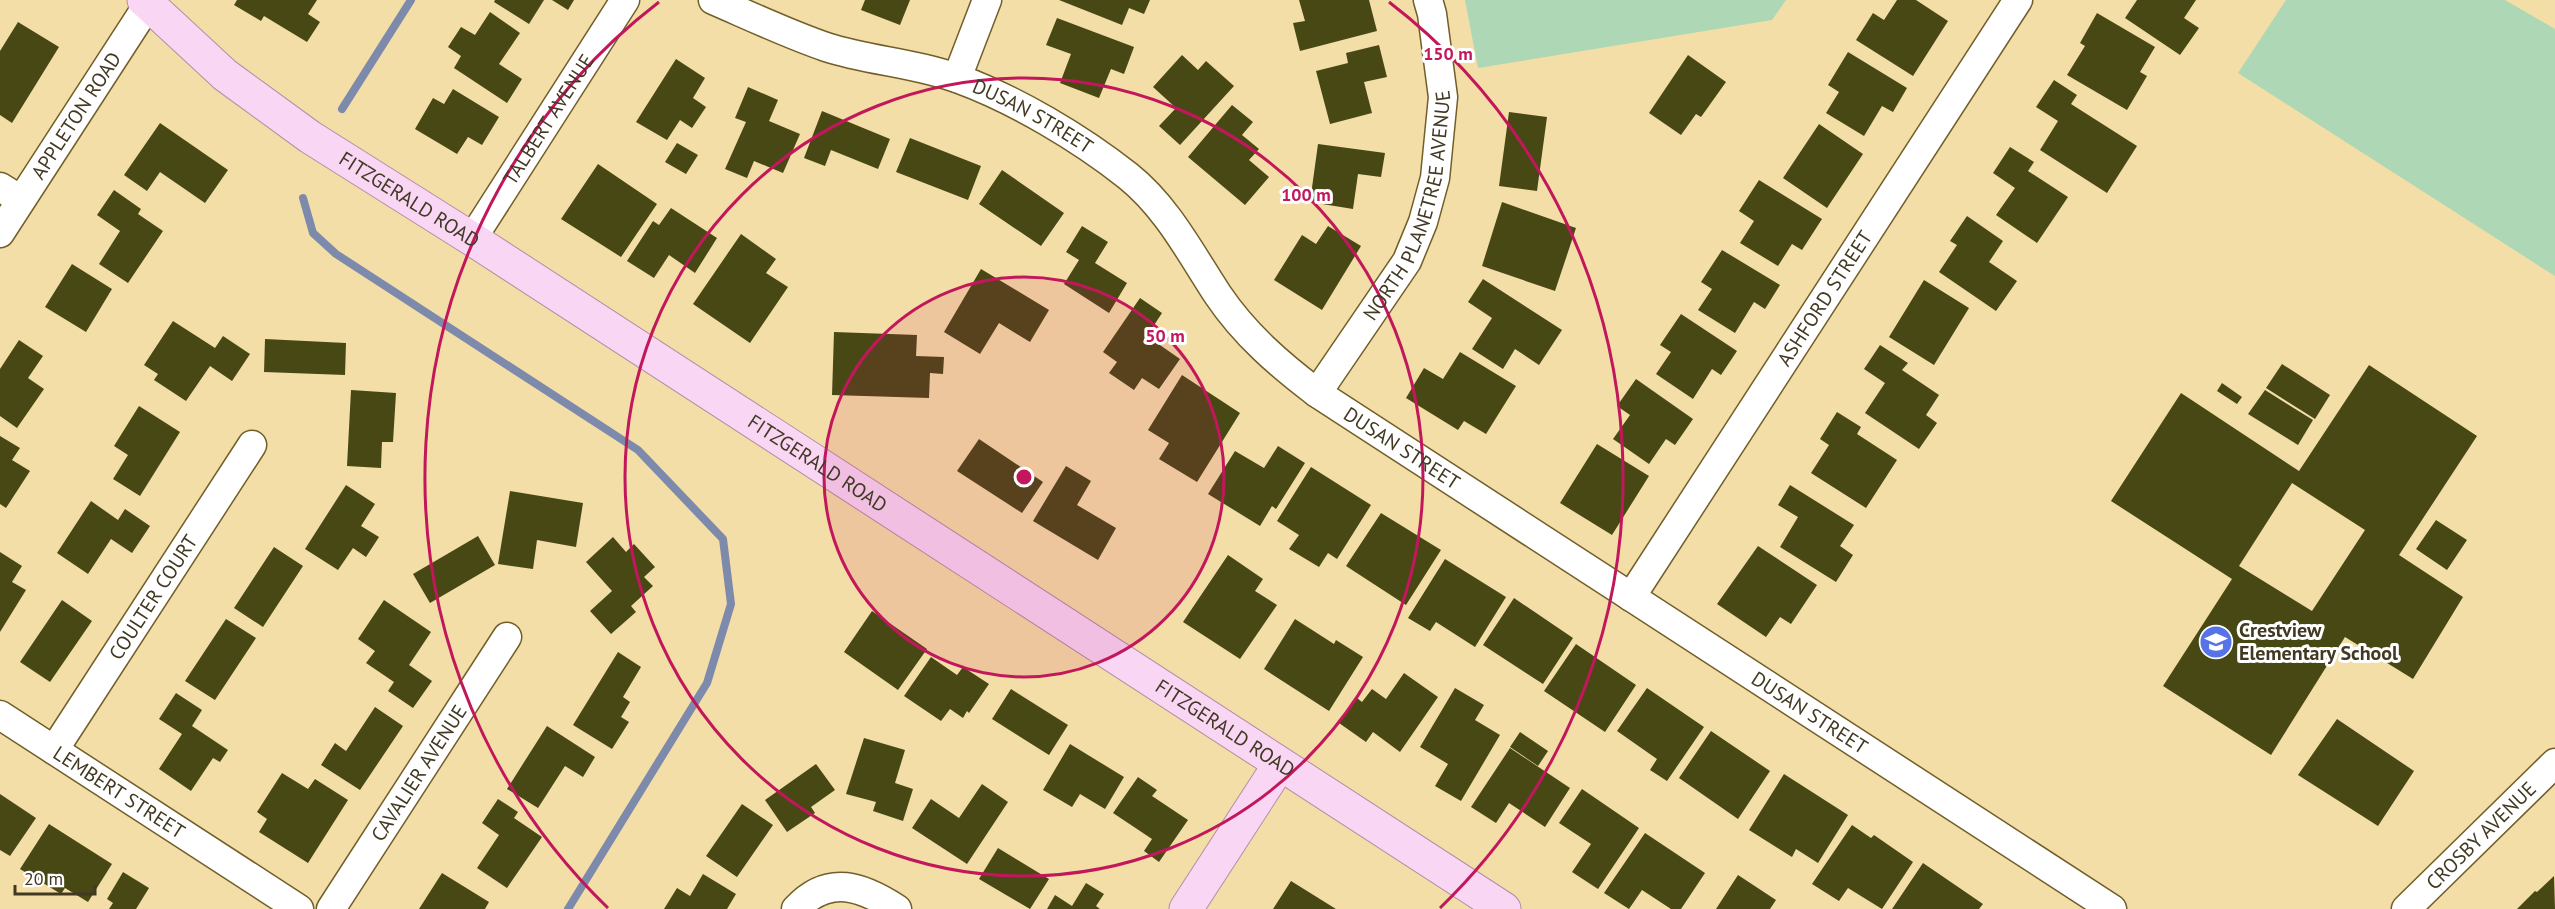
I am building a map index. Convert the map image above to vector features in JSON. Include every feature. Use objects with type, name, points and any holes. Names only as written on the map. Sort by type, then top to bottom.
[{"type":"main road","name":"FITZGERALD ROAD","points":[[147,2],[225,75],[310,137],[472,239],[1504,909]]},
{"type":"main road","points":[[1186,909],[1280,764]]},
{"type":"street","name":"TALBERT AVENUE","points":[[472,239],[625,0]]},
{"type":"street","name":"DUSAN STREET","points":[[713,0],[827,47],[957,78],[995,95],[1073,137],[1130,177],[1177,229],[1218,296],[1244,330],[1279,364],[1317,393],[2112,909]]},
{"type":"street","points":[[957,78],[987,0]]},
{"type":"street","name":"NORTH PLANETREE AVENUE","points":[[1317,393],[1407,261],[1423,222],[1435,178],[1443,97],[1432,14],[1428,0]]},
{"type":"street","name":"ASHFORD STREET","points":[[1631,597],[2019,0]]},
{"type":"street","name":"APPLETON ROAD","points":[[0,233],[10,194],[147,2]]},
{"type":"street","name":"COULTER COURT","points":[[54,750],[252,446]]},
{"type":"street","name":"CAVALIER AVENUE","points":[[331,909],[507,637]]},
{"type":"street","name":"LEMBERT STREET","points":[[0,715],[299,909]]},
{"type":"street","name":"CROSBY AVENUE","points":[[2406,909],[2555,762]]},
{"type":"street","points":[[796,909],[803,901],[820,891],[836,887],[858,888],[872,893],[897,909]]},
{"type":"green space","points":[[1465,0],[1786,0],[1772,20],[1478,68]]},
{"type":"green space","points":[[2286,0],[2505,0],[2555,29],[2555,276],[2238,73]]},
{"type":"building","points":[[237,0],[317,0],[308,14],[320,22],[307,42],[264,16],[261,21],[234,5]]},
{"type":"building","points":[[495,0],[544,0],[529,24],[494,2]]},
{"type":"building","points":[[552,0],[574,0],[568,10]]},
{"type":"building","points":[[865,0],[910,0],[900,25],[861,10]]},
{"type":"building","points":[[1059,0],[1150,0],[1144,14],[1129,8],[1122,25]]},
{"type":"building","points":[[1299,0],[1369,0],[1377,31],[1300,51],[1293,23],[1305,21]]},
{"type":"building","points":[[1897,0],[1916,0],[1948,21],[1913,76],[1856,40],[1873,13],[1884,20]]},
{"type":"building","points":[[2137,0],[2196,0],[2184,18],[2199,28],[2180,55],[2125,18]]},
{"type":"building","points":[[490,12],[520,33],[499,64],[522,79],[507,103],[454,68],[461,56],[448,47],[461,27],[475,35]]},
{"type":"building","points":[[2097,13],[2155,47],[2140,72],[2147,76],[2127,110],[2067,75],[2085,46],[2080,43]]},
{"type":"building","points":[[1057,18],[1134,47],[1124,74],[1111,69],[1099,98],[1060,83],[1071,54],[1046,45]]},
{"type":"building","points":[[18,22],[59,47],[12,123],[0,115],[0,51]]},
{"type":"building","points":[[1379,45],[1387,77],[1364,82],[1372,113],[1330,124],[1316,71],[1348,63],[1346,53]]},
{"type":"building","points":[[1848,52],[1907,88],[1893,112],[1882,106],[1864,136],[1826,113],[1839,92],[1828,85]]},
{"type":"building","points":[[1182,55],[1198,70],[1206,61],[1234,86],[1180,145],[1159,126],[1176,108],[1153,87]]},
{"type":"building","points":[[1688,55],[1726,82],[1701,117],[1696,114],[1681,135],[1649,113]]},
{"type":"building","points":[[676,59],[705,78],[693,98],[706,107],[692,128],[680,120],[667,140],[636,122]]},
{"type":"building","points":[[2054,80],[2077,95],[2071,104],[2137,146],[2107,193],[2040,150],[2058,121],[2036,107]]},
{"type":"building","points":[[748,87],[778,100],[769,121],[800,134],[783,173],[754,161],[747,178],[725,169],[746,122],[735,118]]},
{"type":"building","points":[[453,89],[499,117],[482,145],[468,137],[457,154],[415,129],[433,98],[444,104]]},
{"type":"building","points":[[1232,105],[1253,122],[1242,135],[1259,149],[1249,160],[1269,177],[1245,205],[1188,157]]},
{"type":"building","points":[[822,111],[890,139],[878,169],[831,150],[825,166],[804,158]]},
{"type":"building","points":[[1509,112],[1547,117],[1537,191],[1499,186]]},
{"type":"building","points":[[160,123],[228,170],[205,203],[160,172],[147,191],[124,175]]},
{"type":"building","points":[[1819,124],[1863,154],[1827,208],[1783,178]]},
{"type":"building","points":[[910,138],[981,166],[968,200],[896,172]]},
{"type":"building","points":[[677,143],[698,155],[686,174],[665,162]]},
{"type":"building","points":[[1318,144],[1385,153],[1381,177],[1358,174],[1353,209],[1310,202]]},
{"type":"building","points":[[2010,147],[2034,162],[2028,171],[2068,197],[2037,243],[1996,215],[2015,188],[1993,173]]},
{"type":"building","points":[[598,164],[657,204],[621,257],[561,219]]},
{"type":"building","points":[[1002,170],[1064,213],[1041,246],[979,204]]},
{"type":"building","points":[[1759,180],[1822,219],[1802,250],[1792,244],[1778,266],[1740,243],[1754,221],[1739,211]]},
{"type":"building","points":[[114,190],[141,209],[138,214],[163,231],[128,283],[99,264],[120,231],[97,215]]},
{"type":"building","points":[[1502,202],[1576,228],[1555,291],[1482,266]]},
{"type":"building","points":[[671,208],[717,238],[695,273],[669,255],[654,278],[627,261],[653,221],[659,225]]},
{"type":"building","points":[[1967,216],[2003,241],[1989,262],[2017,281],[1996,311],[1939,272],[1957,245],[1950,241]]},
{"type":"building","points":[[1082,226],[1108,242],[1095,263],[1127,283],[1109,313],[1064,284],[1079,260],[1066,252]]},
{"type":"building","points":[[1328,226],[1361,246],[1322,310],[1274,280],[1302,235],[1316,244]]},
{"type":"building","points":[[741,234],[776,259],[766,273],[788,287],[750,343],[693,304]]},
{"type":"building","points":[[1722,250],[1780,285],[1765,309],[1754,302],[1735,333],[1698,310],[1712,289],[1701,282]]},
{"type":"building","points":[[72,264],[112,289],[86,332],[45,307]]},
{"type":"building","points":[[981,269],[1049,310],[1030,342],[999,323],[980,354],[944,332]]},
{"type":"building","points":[[1483,279],[1562,330],[1539,365],[1515,349],[1503,369],[1472,349],[1492,318],[1468,302]]},
{"type":"building","points":[[1924,280],[1969,308],[1934,365],[1889,337]]},
{"type":"building","points":[[1140,298],[1162,313],[1147,336],[1180,359],[1159,389],[1142,378],[1134,390],[1109,373],[1117,362],[1103,352]]},
{"type":"building","points":[[1681,314],[1737,351],[1721,375],[1712,369],[1693,399],[1656,374],[1671,352],[1660,345]]},
{"type":"building","points":[[173,321],[215,348],[223,336],[250,354],[232,381],[210,366],[186,401],[154,380],[158,374],[144,365]]},
{"type":"building","points":[[834,332],[917,335],[916,356],[944,357],[943,374],[930,373],[929,398],[832,395]]},
{"type":"building","points":[[265,339],[346,343],[345,375],[264,372]]},
{"type":"building","points":[[19,340],[43,356],[28,378],[44,389],[17,428],[0,416],[0,369]]},
{"type":"building","points":[[1880,345],[1908,363],[1902,370],[1939,395],[1926,415],[1937,423],[1919,449],[1865,413],[1885,383],[1864,369]]},
{"type":"building","points":[[1460,352],[1516,386],[1486,434],[1464,421],[1458,430],[1406,398],[1424,368],[1443,379]]},
{"type":"building","points":[[2282,364],[2330,395],[2315,419],[2266,388]]},
{"type":"building","points":[[2369,365],[2477,436],[2399,555],[2463,597],[2413,679],[2345,637],[2271,755],[2163,686],[2232,579],[2111,501],[2181,393],[2299,471]],"holes":[[[2292,483],[2365,530],[2312,611],[2239,566]]]},
{"type":"building","points":[[1182,375],[1240,413],[1197,482],[1159,459],[1169,443],[1148,430]]},
{"type":"building","points":[[1636,379],[1693,419],[1675,445],[1666,439],[1649,464],[1613,439],[1630,415],[1617,406]]},
{"type":"building","points":[[2222,383],[2242,397],[2237,404],[2217,391]]},
{"type":"building","points":[[351,390],[396,393],[393,442],[382,442],[381,468],[347,466]]},
{"type":"building","points":[[2265,390],[2313,420],[2298,445],[2248,414]]},
{"type":"building","points":[[139,406],[180,432],[140,496],[113,479],[128,455],[114,446]]},
{"type":"building","points":[[1837,412],[1861,427],[1857,434],[1897,460],[1866,508],[1811,473],[1829,445],[1820,439]]},
{"type":"building","points":[[0,436],[20,448],[12,460],[30,471],[6,508],[0,504]]},
{"type":"building","points":[[979,439],[1043,482],[1022,513],[957,471]]},
{"type":"building","points":[[1597,444],[1649,476],[1612,535],[1560,503]]},
{"type":"building","points":[[1278,446],[1305,463],[1276,509],[1272,506],[1260,526],[1208,494],[1235,451],[1264,468]]},
{"type":"building","points":[[1066,466],[1091,481],[1077,505],[1116,528],[1098,560],[1033,521]]},
{"type":"building","points":[[1311,467],[1371,505],[1337,559],[1328,553],[1319,567],[1289,549],[1299,535],[1277,521]]},
{"type":"building","points":[[346,485],[375,504],[361,526],[379,537],[366,557],[353,548],[338,570],[305,549]]},
{"type":"building","points":[[1790,485],[1854,525],[1840,546],[1853,555],[1836,582],[1780,547],[1798,517],[1778,505]]},
{"type":"building","points":[[510,491],[583,503],[576,547],[537,540],[533,569],[498,564]]},
{"type":"building","points":[[91,501],[118,520],[125,509],[150,526],[132,553],[111,539],[88,574],[57,553]]},
{"type":"building","points":[[1381,513],[1441,550],[1406,605],[1346,566]]},
{"type":"building","points":[[2436,520],[2467,540],[2447,570],[2416,549]]},
{"type":"building","points":[[478,536],[495,565],[430,603],[413,574]]},
{"type":"building","points":[[613,537],[626,552],[634,544],[655,567],[644,577],[653,586],[631,606],[636,612],[611,634],[590,611],[612,591],[586,562]]},
{"type":"building","points":[[1758,546],[1817,585],[1791,624],[1780,617],[1766,637],[1717,604]]},
{"type":"building","points":[[274,547],[303,566],[263,627],[234,608]]},
{"type":"building","points":[[0,552],[22,566],[12,582],[26,590],[0,632]]},
{"type":"building","points":[[1228,555],[1263,579],[1255,591],[1277,605],[1240,659],[1183,622]]},
{"type":"building","points":[[1445,559],[1506,597],[1475,647],[1436,622],[1430,631],[1408,618]]},
{"type":"building","points":[[1514,598],[1573,638],[1543,684],[1483,645]]},
{"type":"building","points":[[62,600],[92,621],[50,682],[20,662]]},
{"type":"building","points":[[384,600],[431,632],[409,665],[432,681],[413,708],[388,691],[394,682],[366,663],[375,651],[358,639]]},
{"type":"building","points":[[872,611],[927,649],[898,690],[844,652]]},
{"type":"building","points":[[226,619],[256,638],[215,700],[185,681]]},
{"type":"building","points":[[1295,619],[1334,644],[1336,640],[1363,657],[1329,711],[1264,669]]},
{"type":"building","points":[[1576,644],[1636,685],[1605,732],[1544,691]]},
{"type":"building","points":[[618,652],[641,667],[623,697],[630,702],[621,717],[629,722],[612,749],[573,725]]},
{"type":"building","points":[[931,657],[957,675],[963,667],[989,684],[963,718],[950,709],[941,721],[904,696]]},
{"type":"building","points":[[1404,673],[1438,697],[1400,752],[1373,732],[1366,742],[1339,723],[1357,698],[1362,702],[1372,689],[1386,699]]},
{"type":"building","points":[[1455,688],[1484,705],[1475,720],[1500,735],[1461,801],[1435,786],[1448,764],[1420,747]]},
{"type":"building","points":[[1647,688],[1704,727],[1667,781],[1650,770],[1657,759],[1617,731]]},
{"type":"building","points":[[1011,689],[1068,725],[1049,755],[992,719]]},
{"type":"building","points":[[176,693],[202,710],[192,726],[228,750],[220,762],[213,758],[191,791],[159,769],[182,734],[159,719]]},
{"type":"building","points":[[375,707],[403,726],[360,790],[321,765],[335,743],[346,751]]},
{"type":"building","points":[[2337,719],[2414,771],[2378,826],[2298,775]]},
{"type":"building","points":[[547,726],[595,757],[583,777],[565,766],[538,808],[507,789]]},
{"type":"building","points":[[1711,731],[1770,771],[1738,819],[1679,778]]},
{"type":"building","points":[[1520,732],[1548,751],[1538,766],[1510,747]]},
{"type":"building","points":[[864,738],[905,750],[895,783],[913,789],[903,821],[873,811],[876,802],[846,794]]},
{"type":"building","points":[[1070,744],[1124,777],[1105,809],[1080,794],[1072,807],[1043,790]]},
{"type":"building","points":[[1510,748],[1570,788],[1545,827],[1509,803],[1496,823],[1471,807]]},
{"type":"building","points":[[816,764],[835,790],[811,807],[815,813],[787,832],[765,800]]},
{"type":"building","points":[[282,773],[308,789],[315,779],[348,800],[308,863],[259,832],[267,819],[257,812]]},
{"type":"building","points":[[1784,774],[1848,815],[1818,863],[1796,849],[1792,857],[1749,830]]},
{"type":"building","points":[[1138,777],[1157,790],[1152,796],[1188,820],[1159,862],[1144,851],[1152,839],[1113,813]]},
{"type":"building","points":[[982,784],[1008,802],[967,864],[912,828],[931,799],[959,818]]},
{"type":"building","points":[[1582,789],[1639,828],[1598,889],[1572,872],[1591,844],[1559,823]]},
{"type":"building","points":[[0,794],[36,818],[10,856],[0,850]]},
{"type":"building","points":[[498,799],[518,812],[514,818],[542,837],[507,888],[477,868],[499,835],[482,823]]},
{"type":"building","points":[[742,804],[773,825],[737,877],[706,856]]},
{"type":"building","points":[[49,824],[112,864],[88,902],[65,888],[61,894],[20,869]]},
{"type":"building","points":[[1852,825],[1871,838],[1874,835],[1913,862],[1882,909],[1848,888],[1839,901],[1812,884]]},
{"type":"building","points":[[1645,833],[1705,873],[1681,909],[1671,909],[1642,890],[1629,909],[1604,893]]},
{"type":"building","points":[[998,848],[1049,879],[1030,909],[979,879]]},
{"type":"building","points":[[1923,863],[1983,904],[1979,909],[1892,909]]},
{"type":"building","points":[[123,872],[149,888],[136,909],[109,909],[113,903],[107,899]]},
{"type":"building","points":[[442,873],[489,902],[485,909],[419,909]]},
{"type":"building","points":[[703,874],[736,894],[727,909],[664,909],[677,888],[690,896]]},
{"type":"building","points":[[1738,875],[1776,900],[1770,909],[1716,909]]},
{"type":"building","points":[[2554,876],[2555,909],[2517,909],[2535,891],[2537,892]]},
{"type":"building","points":[[1291,881],[1336,909],[1273,909]]},
{"type":"building","points":[[1086,883],[1104,894],[1096,906],[1100,909],[1047,909],[1055,895],[1072,906]]},
{"type":"waterway","points":[[342,109],[411,0]]},
{"type":"waterway","points":[[303,198],[313,233],[336,254],[638,450],[723,539],[731,604],[707,683],[568,909]]},
{"type":"place","name":"Crestview Elementary School","points":[[2216,642]]}]
